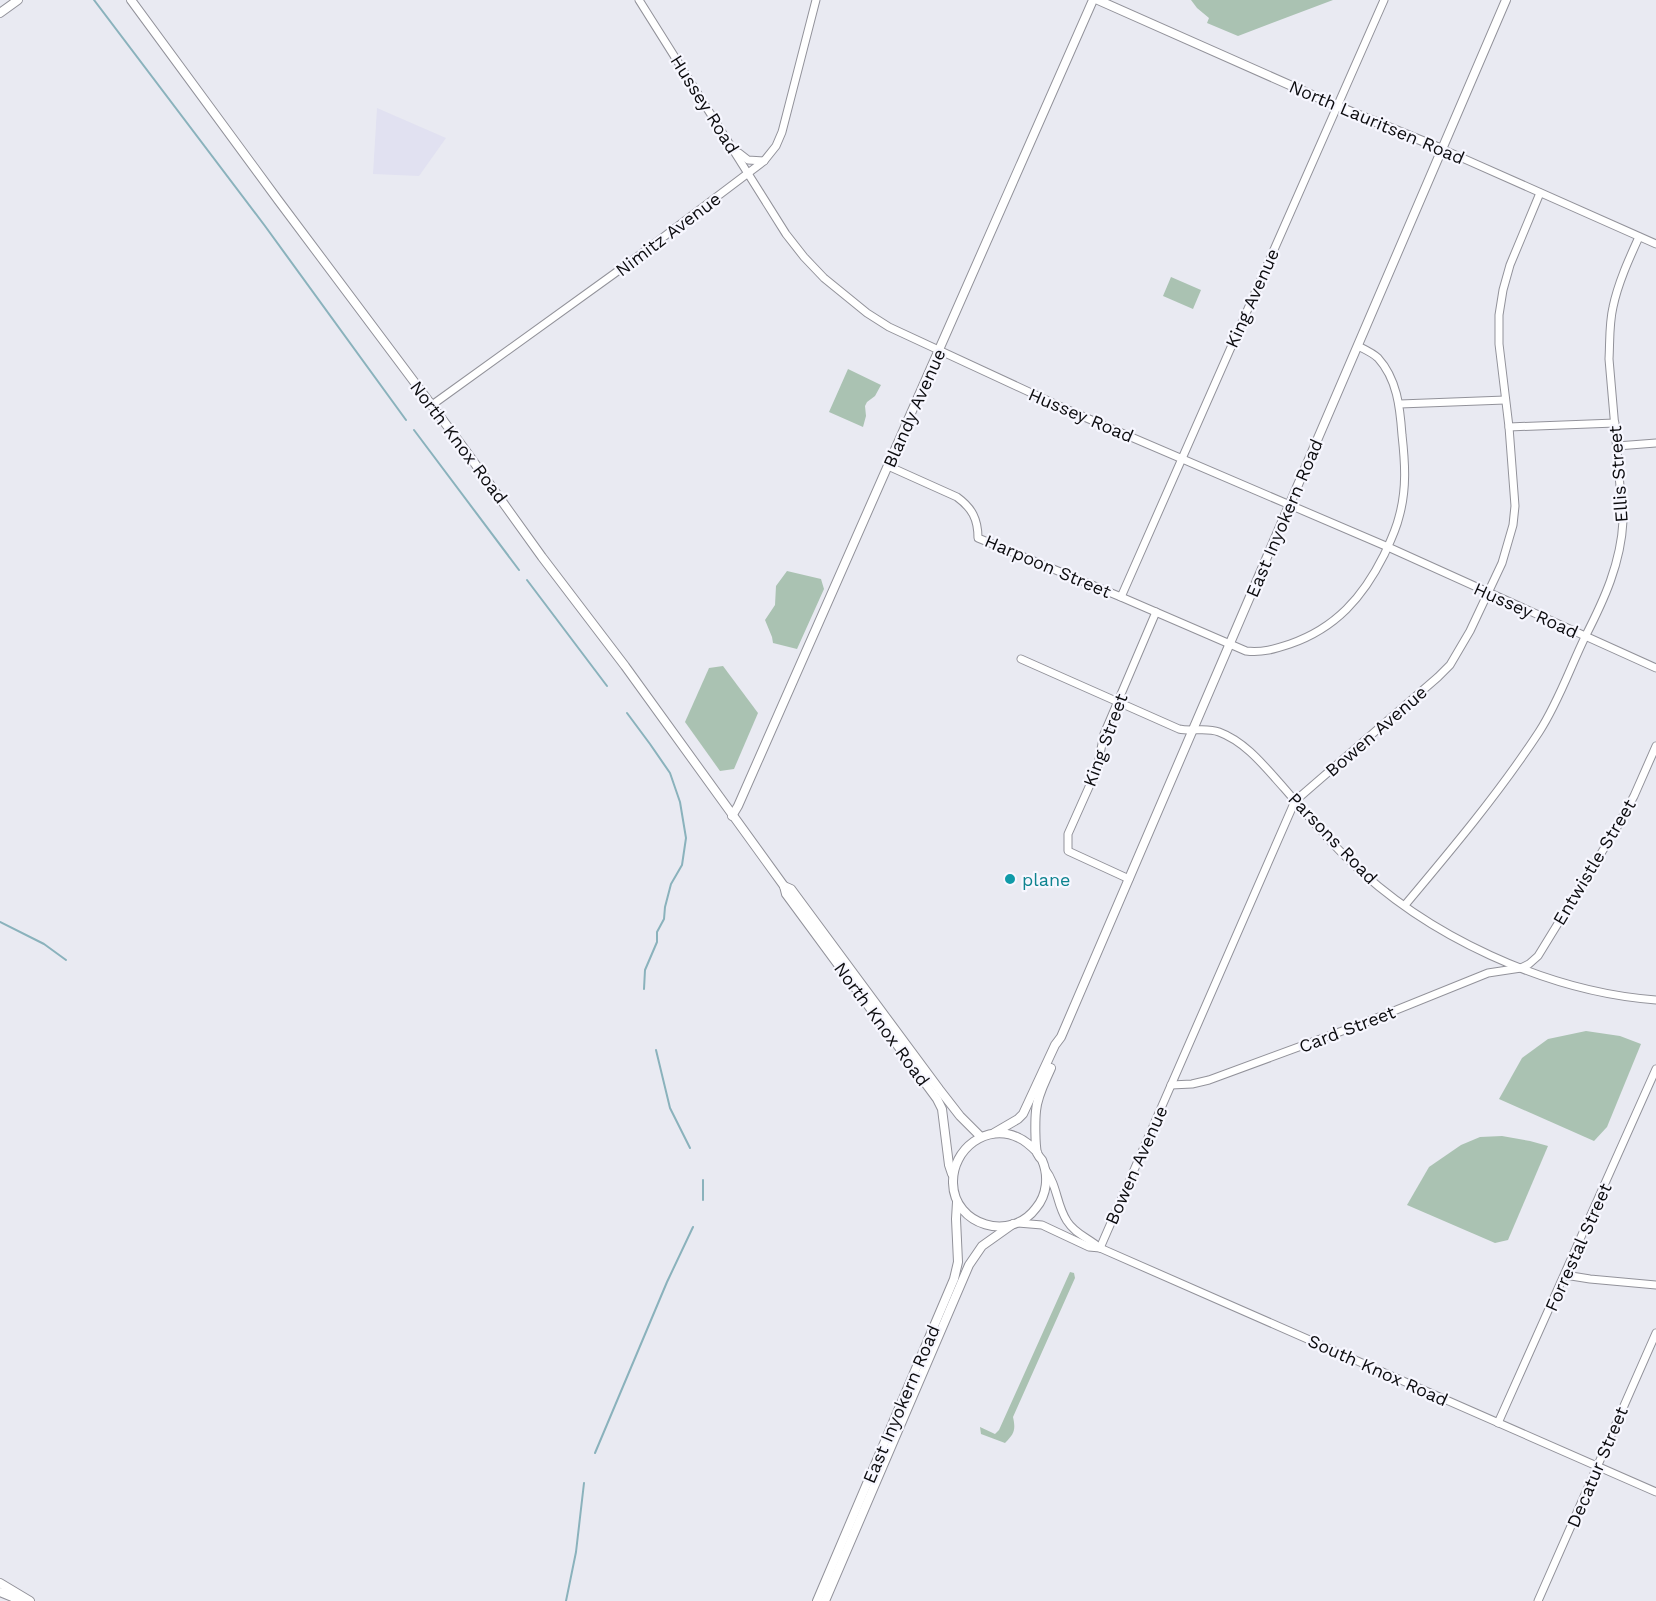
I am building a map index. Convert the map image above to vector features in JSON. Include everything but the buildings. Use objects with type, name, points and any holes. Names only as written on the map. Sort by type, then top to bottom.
[{"type":"street","points":[[0,13],[18,0]]},
{"type":"street","name":"North Knox Road","points":[[131,0],[625,666],[784,886],[786,894],[937,1099],[942,1109],[952,1174]]},
{"type":"street","name":"Hussey Road","points":[[639,0],[786,234],[824,278],[867,314],[939,351],[1068,410],[1388,547],[1656,668]]},
{"type":"street","name":"Nimitz Avenue","points":[[432,405],[612,276],[764,161],[776,146],[782,132],[816,0]]},
{"type":"street","name":"Blandy Avenue","points":[[732,816],[1093,0]]},
{"type":"street","name":"North Lauritsen Road","points":[[1098,0],[1656,244]]},
{"type":"street","name":"King Avenue","points":[[1121,597],[1384,0]]},
{"type":"street","name":"East Inyokern Road","points":[[994,1133],[1023,1114],[1055,1045],[1061,1037],[1506,0]]},
{"type":"street","points":[[732,146],[748,160],[764,161]]},
{"type":"street","name":"Bowen Avenue","points":[[1100,1248],[1295,801],[1450,665],[1470,631],[1502,562],[1508,545],[1515,506],[1499,344],[1499,315],[1510,265],[1540,193]]},
{"type":"street","name":"Ellis Street","points":[[1405,905],[1486,807],[1540,730],[1559,695],[1607,592],[1623,535],[1609,359],[1612,308],[1627,262],[1639,237]]},
{"type":"street","name":"Harpoon Street","points":[[888,466],[957,497],[965,503],[971,509],[978,524],[978,538],[1246,651],[1270,651],[1317,632],[1344,612],[1375,574],[1400,515],[1405,478],[1400,404],[1391,378],[1377,356],[1358,346]]},
{"type":"street","points":[[1400,404],[1505,400]]},
{"type":"street","points":[[1509,427],[1615,423]]},
{"type":"street","points":[[1617,446],[1656,443]]},
{"type":"street","name":"King Street","points":[[1129,879],[1068,851],[1068,834],[1097,769],[1104,734],[1156,612]]},
{"type":"street","name":"Parsons Road","points":[[1021,659],[1179,729],[1221,732],[1241,744],[1257,758],[1348,859],[1370,879],[1405,905],[1467,945],[1521,968],[1590,990],[1621,997],[1656,1000]]},
{"type":"street","name":"Entwistle Street","points":[[1521,968],[1538,956],[1616,829],[1634,796],[1656,746]]},
{"type":"street","name":"North Knox Road","points":[[784,886],[791,890],[960,1116],[981,1137]]},
{"type":"street","name":"Card Street","points":[[1171,1085],[1209,1080],[1364,1023],[1488,973],[1521,968]]},
{"type":"street","name":"East Inyokern Road","points":[[1037,1152],[1036,1110],[1041,1091],[1060,1047],[1061,1037]]},
{"type":"street","name":"Forrestal Street","points":[[1498,1424],[1655,1073]]},
{"type":"street","points":[[994,1133],[1018,1137],[1028,1143],[1037,1152],[1045,1169],[1044,1195],[1038,1207],[1029,1217],[1004,1227],[990,1227],[977,1222],[965,1213],[957,1202],[953,1188],[952,1174],[957,1159],[967,1146],[981,1137],[994,1133]]},
{"type":"street","name":"South Knox Road","points":[[1045,1169],[1052,1179],[1067,1222],[1100,1248]]},
{"type":"street","name":"East Inyokern Road","points":[[817,1601],[954,1279],[958,1262],[957,1202]]},
{"type":"street","name":"East Inyokern Road","points":[[825,1601],[969,1265],[982,1246],[1015,1223]]},
{"type":"street","name":"South Knox Road","points":[[1015,1223],[1042,1225],[1089,1246],[1100,1248],[1656,1492]]},
{"type":"street","points":[[1565,1275],[1656,1285]]},
{"type":"street","name":"Decatur Street","points":[[1538,1601],[1656,1333]]},
{"type":"street","points":[[0,1583],[30,1601]]},
{"type":"street","points":[[0,1592],[23,1601]]},
{"type":"shaded area","points":[[377,108],[446,138],[419,176],[373,174]]},
{"type":"green space","points":[[1191,0],[1333,0],[1238,36],[1207,23],[1209,18]]},
{"type":"green space","points":[[1171,277],[1201,290],[1193,309],[1163,296]]},
{"type":"green space","points":[[848,369],[881,385],[875,396],[865,406],[866,416],[863,427],[829,412]]},
{"type":"green space","points":[[787,571],[821,579],[824,589],[797,649],[773,643],[765,620],[775,605],[776,586]]},
{"type":"green space","points":[[723,666],[758,713],[734,769],[720,771],[685,722],[709,668]]},
{"type":"green space","points":[[1586,1031],[1620,1036],[1641,1044],[1607,1127],[1594,1141],[1499,1099],[1522,1058],[1548,1039]]},
{"type":"green space","points":[[1502,1136],[1548,1146],[1508,1240],[1495,1243],[1407,1205],[1429,1167],[1461,1145],[1480,1137]]},
{"type":"green space","points":[[1070,1272],[1074,1273],[1075,1278],[1013,1417],[1012,1434],[1005,1443],[981,1434],[980,1427],[995,1434],[999,1430]]},
{"type":"waterway","points":[[94,0],[265,226],[406,420]]},
{"type":"waterway","points":[[414,430],[519,570]]},
{"type":"waterway","points":[[527,580],[607,686]]},
{"type":"waterway","points":[[627,713],[670,773],[680,802],[686,838],[682,865],[671,884],[664,919],[657,932],[657,942],[645,970],[644,989]]},
{"type":"waterway","points":[[0,922],[44,944],[66,960]]},
{"type":"waterway","points":[[656,1050],[670,1108],[690,1148]]},
{"type":"waterway","points":[[703,1180],[703,1200]]},
{"type":"waterway","points":[[595,1453],[667,1282],[693,1227]]},
{"type":"waterway","points":[[566,1601],[576,1552],[584,1483]]},
{"type":"place","name":"plane","points":[[1010,879]]}]
